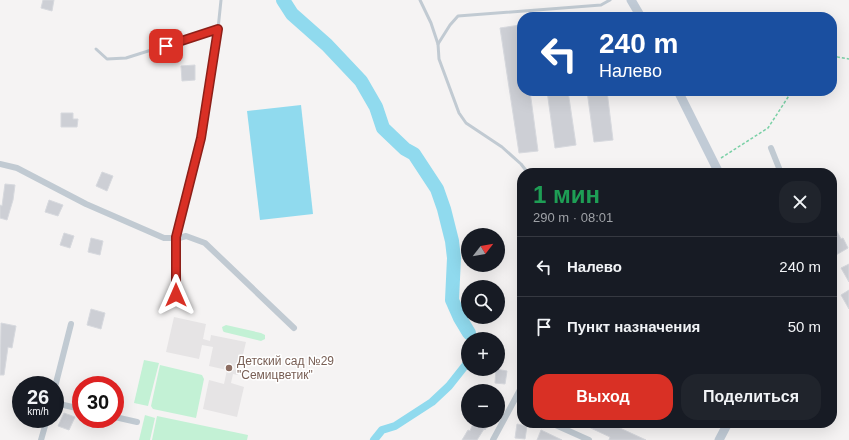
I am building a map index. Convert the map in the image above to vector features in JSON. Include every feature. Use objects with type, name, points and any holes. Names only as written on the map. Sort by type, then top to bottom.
[{"type":"main road","points":[[631,0],[637,12]]},
{"type":"main road","points":[[681,96],[717,168]]},
{"type":"main road","points":[[719,440],[725,428]]},
{"type":"street","points":[[771,148],[779,168]]},
{"type":"street","points":[[0,165],[17,168],[86,204],[164,238],[179,238],[186,236],[205,243],[294,328]]},
{"type":"street","points":[[176,237],[176,295]]},
{"type":"street","points":[[58,376],[71,324]]},
{"type":"street","points":[[493,440],[517,395]]},
{"type":"street","points":[[124,419],[137,422]]},
{"type":"street","points":[[41,440],[44,428]]},
{"type":"street","points":[[562,428],[590,440]]},
{"type":"lane","points":[[176,237],[201,138],[221,0]]},
{"type":"lane","points":[[420,0],[431,23],[438,44],[439,59],[458,113],[466,123],[507,152],[525,168]]},
{"type":"lane","points":[[438,44],[450,25],[458,16],[601,4],[610,0]]},
{"type":"lane","points":[[96,49],[107,59],[126,58],[218,29]]},
{"type":"path","points":[[837,57],[849,59]]},
{"type":"path","points":[[714,162],[768,128],[789,96]]},
{"type":"shaded area","name":"Детский сад №29 \"Семицветик\"","points":[[174,317],[206,324],[203,339],[210,341],[211,335],[246,342],[238,375],[233,374],[231,383],[244,387],[237,417],[203,409],[209,380],[224,384],[227,370],[209,366],[213,347],[202,345],[199,359],[166,352]]},
{"type":"green space","points":[[226,325],[261,333],[265,335],[265,339],[261,341],[224,332],[222,327]]},
{"type":"green space","points":[[144,360],[159,363],[148,406],[134,403]]},
{"type":"green space","points":[[160,365],[202,375],[204,379],[196,418],[153,409],[151,406]]},
{"type":"green space","points":[[145,415],[155,418],[150,440],[139,440]]},
{"type":"green space","points":[[157,416],[248,435],[247,440],[152,440]]},
{"type":"water","points":[[301,105],[313,214],[260,220],[247,111]]},
{"type":"building","points":[[43,0],[54,0],[52,11],[41,8]]},
{"type":"building","points":[[517,25],[517,96],[531,96],[538,151],[519,153],[500,28]]},
{"type":"building","points":[[195,65],[195,80],[182,81],[181,66]]},
{"type":"building","points":[[548,96],[569,96],[576,145],[555,148]]},
{"type":"building","points":[[588,96],[608,96],[613,140],[594,142]]},
{"type":"building","points":[[61,113],[73,113],[73,119],[78,119],[77,127],[61,127]]},
{"type":"building","points":[[102,172],[113,176],[107,191],[96,186]]},
{"type":"building","points":[[5,184],[15,185],[13,200],[7,220],[0,218],[0,205],[2,206]]},
{"type":"building","points":[[49,200],[63,205],[58,216],[45,212]]},
{"type":"building","points":[[837,231],[841,239],[843,238],[848,248],[837,254]]},
{"type":"building","points":[[64,233],[74,236],[70,248],[60,245]]},
{"type":"building","points":[[91,238],[103,241],[100,255],[88,252]]},
{"type":"building","points":[[849,264],[849,282],[841,268]]},
{"type":"building","points":[[849,290],[849,309],[841,295]]},
{"type":"building","points":[[91,309],[105,313],[101,329],[87,325]]},
{"type":"building","points":[[1,323],[16,326],[12,348],[8,347],[4,375],[0,375]]},
{"type":"building","points":[[505,371],[507,371],[505,384],[495,383],[496,376],[505,376]]},
{"type":"building","points":[[64,413],[72,416],[72,424],[69,430],[64,428]]},
{"type":"building","points":[[517,424],[517,428],[527,428],[525,439],[515,438]]},
{"type":"building","points":[[471,428],[486,428],[477,440],[462,440],[468,430],[470,431]]},
{"type":"building","points":[[591,428],[620,428],[646,440],[609,440],[610,437]]},
{"type":"building","points":[[541,430],[562,440],[537,440]]},
{"type":"waterway","points":[[283,0],[292,14],[327,45],[361,81],[376,107],[383,128],[405,149],[414,154],[437,189],[452,241],[454,258],[452,300],[468,332]]},
{"type":"waterway","points":[[374,440],[382,430],[395,426],[432,402],[449,386],[461,371]]},
{"type":"place","name":"Детский сад №29 \"Семицветик\"","points":[[229,368]]},
{"type":"route","points":[[166,46],[218,29],[201,138],[176,237],[176,295]]}]
